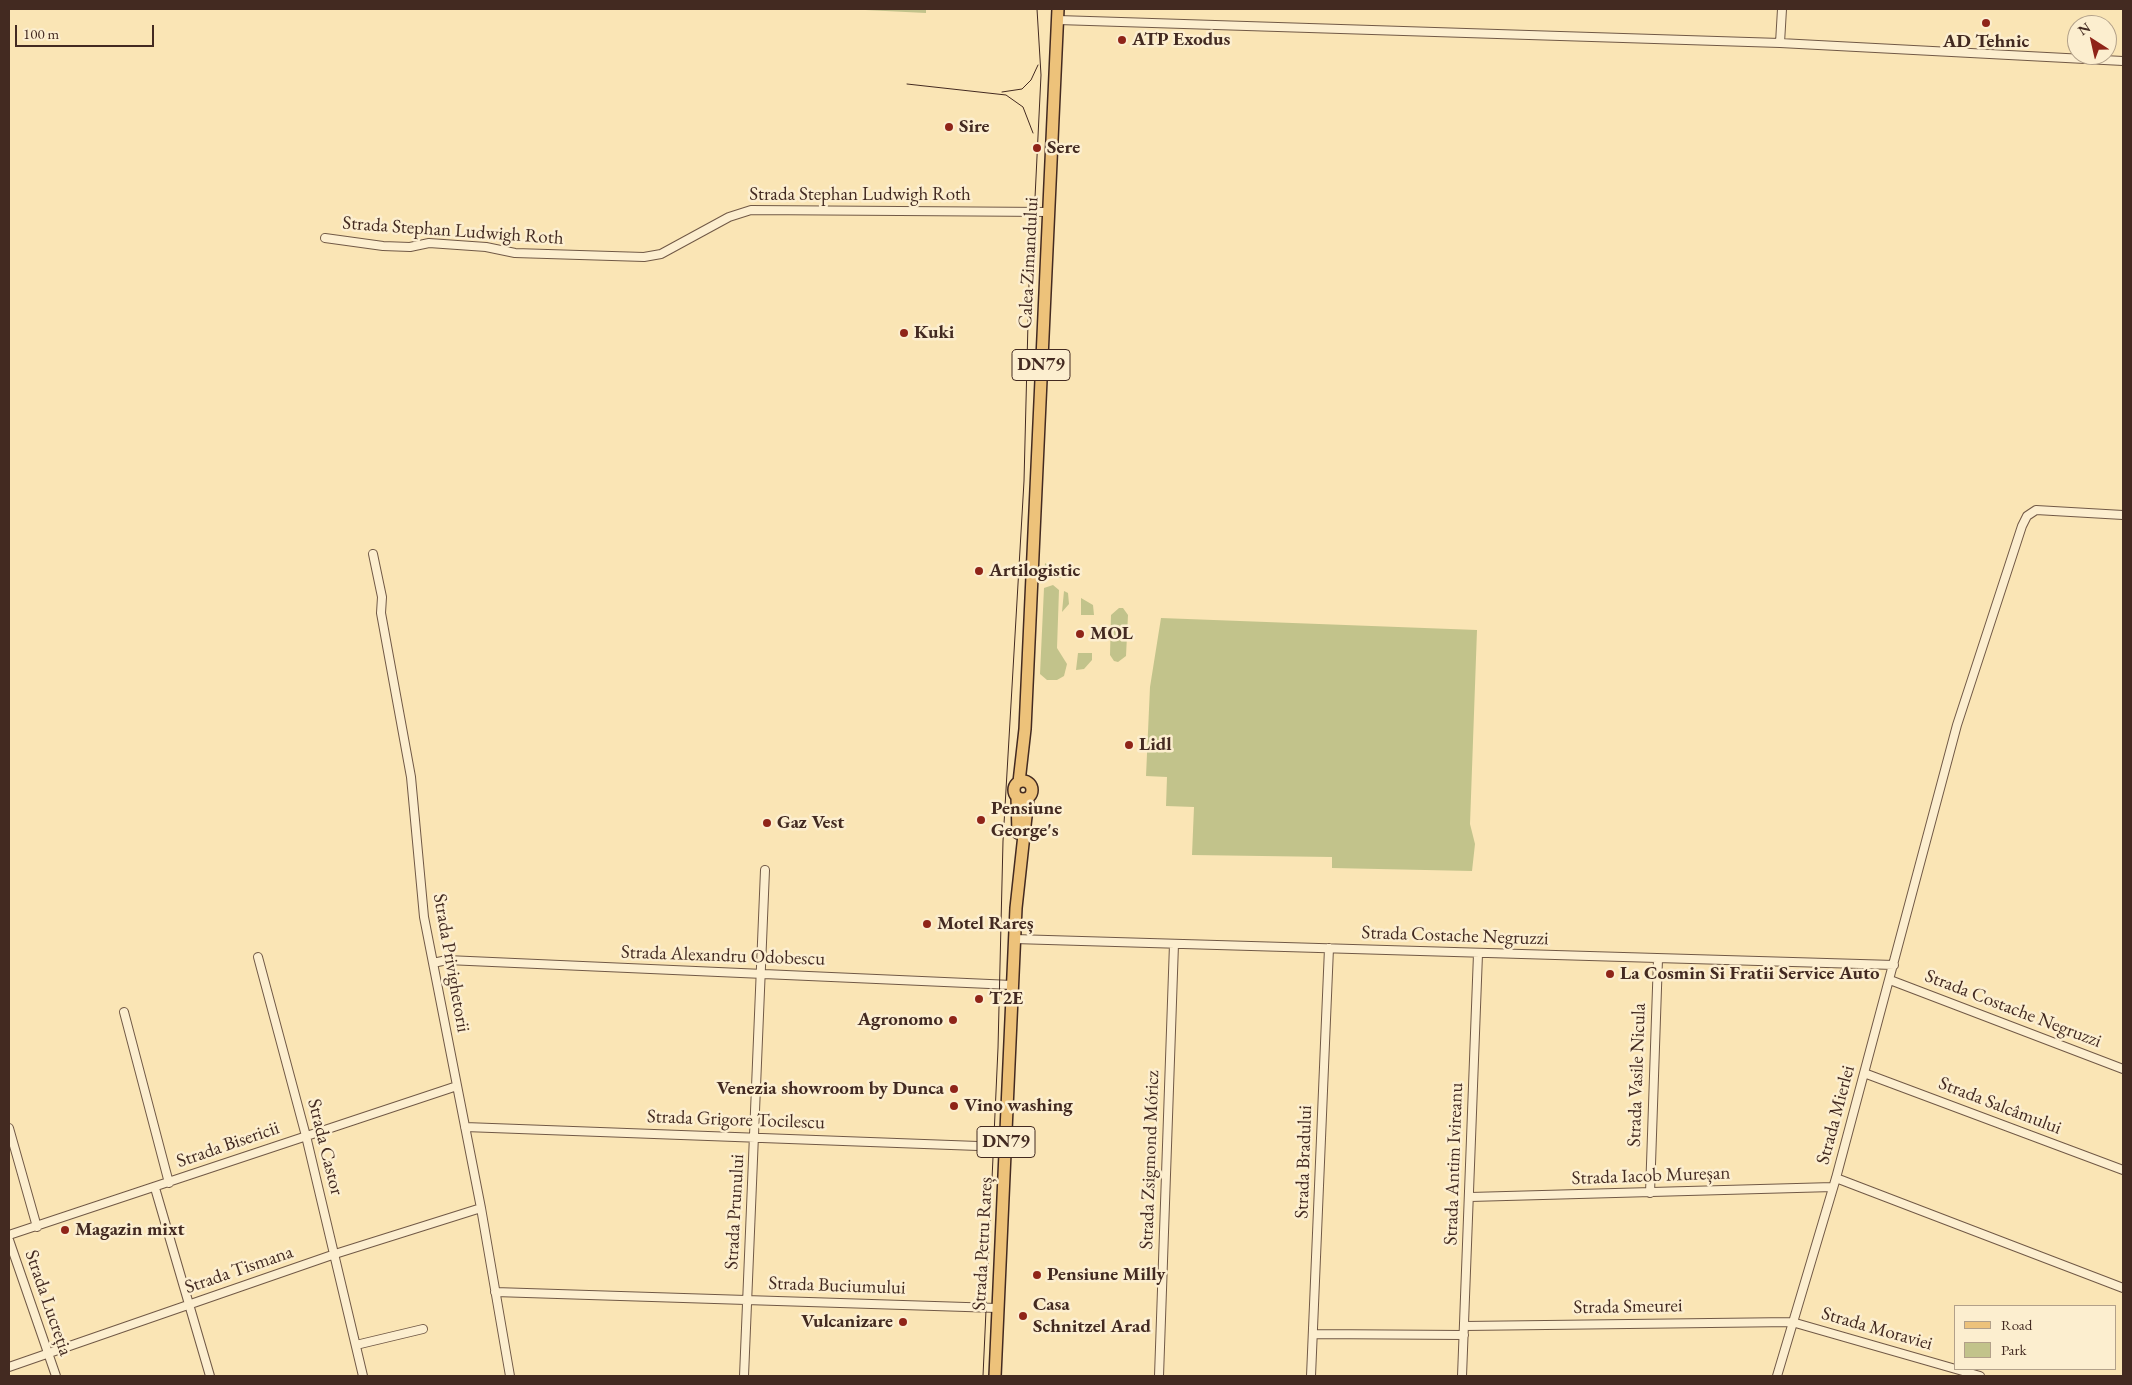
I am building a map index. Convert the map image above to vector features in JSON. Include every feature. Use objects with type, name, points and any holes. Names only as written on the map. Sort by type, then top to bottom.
[{"type":"main road","name":"Calea Zimandului","points":[[1018,874],[1022,797],[1014,789],[1023,783],[1058,15]]},
{"type":"main road","name":"Strada Petru Rareș","points":[[995,1376],[1018,874]]},
{"type":"street","points":[[1780,43],[1782,9]]},
{"type":"street","points":[[1058,15],[1780,43],[2123,61]]},
{"type":"street","name":"Strada Stephan Ludwigh Roth","points":[[324,238],[383,246],[410,247],[429,243],[486,247],[515,252],[644,257],[661,254],[729,217],[751,210],[1049,212]]},
{"type":"street","name":"Strada Mierlei","points":[[1777,1376],[1836,1178],[1957,724],[2027,516],[2031,512],[2040,510],[2123,515]]},
{"type":"street","name":"Strada Privighetorii","points":[[372,554],[379,581],[381,613],[411,776],[424,917],[481,1208],[510,1376]]},
{"type":"street","name":"Strada Prunului","points":[[744,1376],[756,1137],[765,870]]},
{"type":"street","name":"Strada Costache Negruzzi","points":[[1014,939],[1894,965]]},
{"type":"street","name":"Strada Zsigmond Móricz","points":[[1159,1376],[1174,944]]},
{"type":"street","name":"Strada Bradului","points":[[1311,1376],[1328,948]]},
{"type":"street","name":"Strada Antim Ivireanu","points":[[1462,1376],[1478,954]]},
{"type":"street","name":"Strada Castor","points":[[258,957],[306,1136],[363,1376]]},
{"type":"street","name":"Strada Vasile Nicula","points":[[1650,1193],[1658,959]]},
{"type":"street","name":"Strada Alexandru Odobescu","points":[[433,963],[447,960],[1012,986]]},
{"type":"street","name":"Strada Costache Negruzzi","points":[[1890,980],[2123,1069]]},
{"type":"street","points":[[124,1012],[169,1182]]},
{"type":"street","name":"Strada Salcâmului","points":[[1864,1073],[2123,1170]]},
{"type":"street","name":"Strada Bisericii","points":[[9,1235],[457,1086]]},
{"type":"street","name":"Strada Grigore Tocilescu","points":[[465,1127],[1005,1147]]},
{"type":"street","points":[[9,1128],[37,1226]]},
{"type":"street","points":[[1836,1178],[2123,1288]]},
{"type":"street","name":"Strada Iacob Mureșan","points":[[1470,1197],[1833,1187]]},
{"type":"street","points":[[155,1188],[210,1376]]},
{"type":"street","name":"Strada Tismana","points":[[9,1367],[335,1254],[481,1208]]},
{"type":"street","name":"Strada Lucreția","points":[[9,1240],[56,1376]]},
{"type":"street","name":"Strada Buciumului","points":[[495,1292],[998,1308]]},
{"type":"street","name":"Strada Smeurei","points":[[1464,1326],[1792,1322]]},
{"type":"street","name":"Strada Moraviei","points":[[1792,1322],[1954,1369]]},
{"type":"street","points":[[356,1345],[423,1328]]},
{"type":"street","points":[[1313,1334],[1464,1335]]},
{"type":"street","name":"Strada Moraviei","points":[[1959,1370],[1980,1376]]},
{"type":"green space","points":[[845,9],[926,9],[926,13]]},
{"type":"green space","points":[[1045,563],[1065,578],[1044,578]]},
{"type":"green space","points":[[1053,585],[1059,590],[1057,648],[1067,664],[1064,676],[1057,680],[1047,680],[1040,674],[1044,588]]},
{"type":"green space","points":[[1064,591],[1068,593],[1069,604],[1062,612]]},
{"type":"green space","points":[[1081,598],[1093,605],[1094,615],[1081,615]]},
{"type":"green space","points":[[1119,608],[1123,608],[1128,615],[1126,656],[1118,662],[1114,661],[1110,655],[1111,615]]},
{"type":"green space","points":[[1161,618],[1477,630],[1470,824],[1475,844],[1472,871],[1332,868],[1332,857],[1192,855],[1194,807],[1166,806],[1167,777],[1146,776],[1150,687]]},
{"type":"green space","points":[[1078,653],[1092,653],[1092,660],[1084,669],[1076,670]]},
{"type":"tram line","points":[[983,1376],[998,1048],[1003,841],[1024,481],[1029,283],[1032,259],[1041,75],[1037,9]]},
{"type":"tram line","points":[[1002,92],[1022,89],[1031,80],[1038,65]]},
{"type":"tram line","points":[[907,84],[1006,95],[1023,107],[1033,133]]},
{"type":"place","name":"AD Tehnic","points":[[1986,23]]},
{"type":"place","name":"ATP Exodus","points":[[1122,40]]},
{"type":"place","name":"Sire","points":[[949,127]]},
{"type":"place","name":"Sere","points":[[1037,148]]},
{"type":"place","name":"Kuki","points":[[904,333]]},
{"type":"place","name":"Artilogistic","points":[[979,571]]},
{"type":"place","name":"MOL","points":[[1080,634]]},
{"type":"place","name":"Lidl","points":[[1129,745]]},
{"type":"place","name":"Pensiune George's","points":[[981,820]]},
{"type":"place","name":"Gaz Vest","points":[[767,823]]},
{"type":"place","name":"Motel Rareș","points":[[927,924]]},
{"type":"place","name":"La Cosmin Si Fratii Service Auto","points":[[1610,974]]},
{"type":"place","name":"T2E","points":[[979,999]]},
{"type":"place","name":"Agronomo","points":[[953,1020]]},
{"type":"place","name":"Venezia showroom by Dunca","points":[[954,1089]]},
{"type":"place","name":"Vino washing","points":[[954,1106]]},
{"type":"place","name":"Magazin mixt","points":[[65,1230]]},
{"type":"place","name":"Pensiune Milly","points":[[1037,1275]]},
{"type":"place","name":"Casa Schnitzel Arad","points":[[1023,1316]]},
{"type":"place","name":"Vulcanizare","points":[[903,1322]]}]
